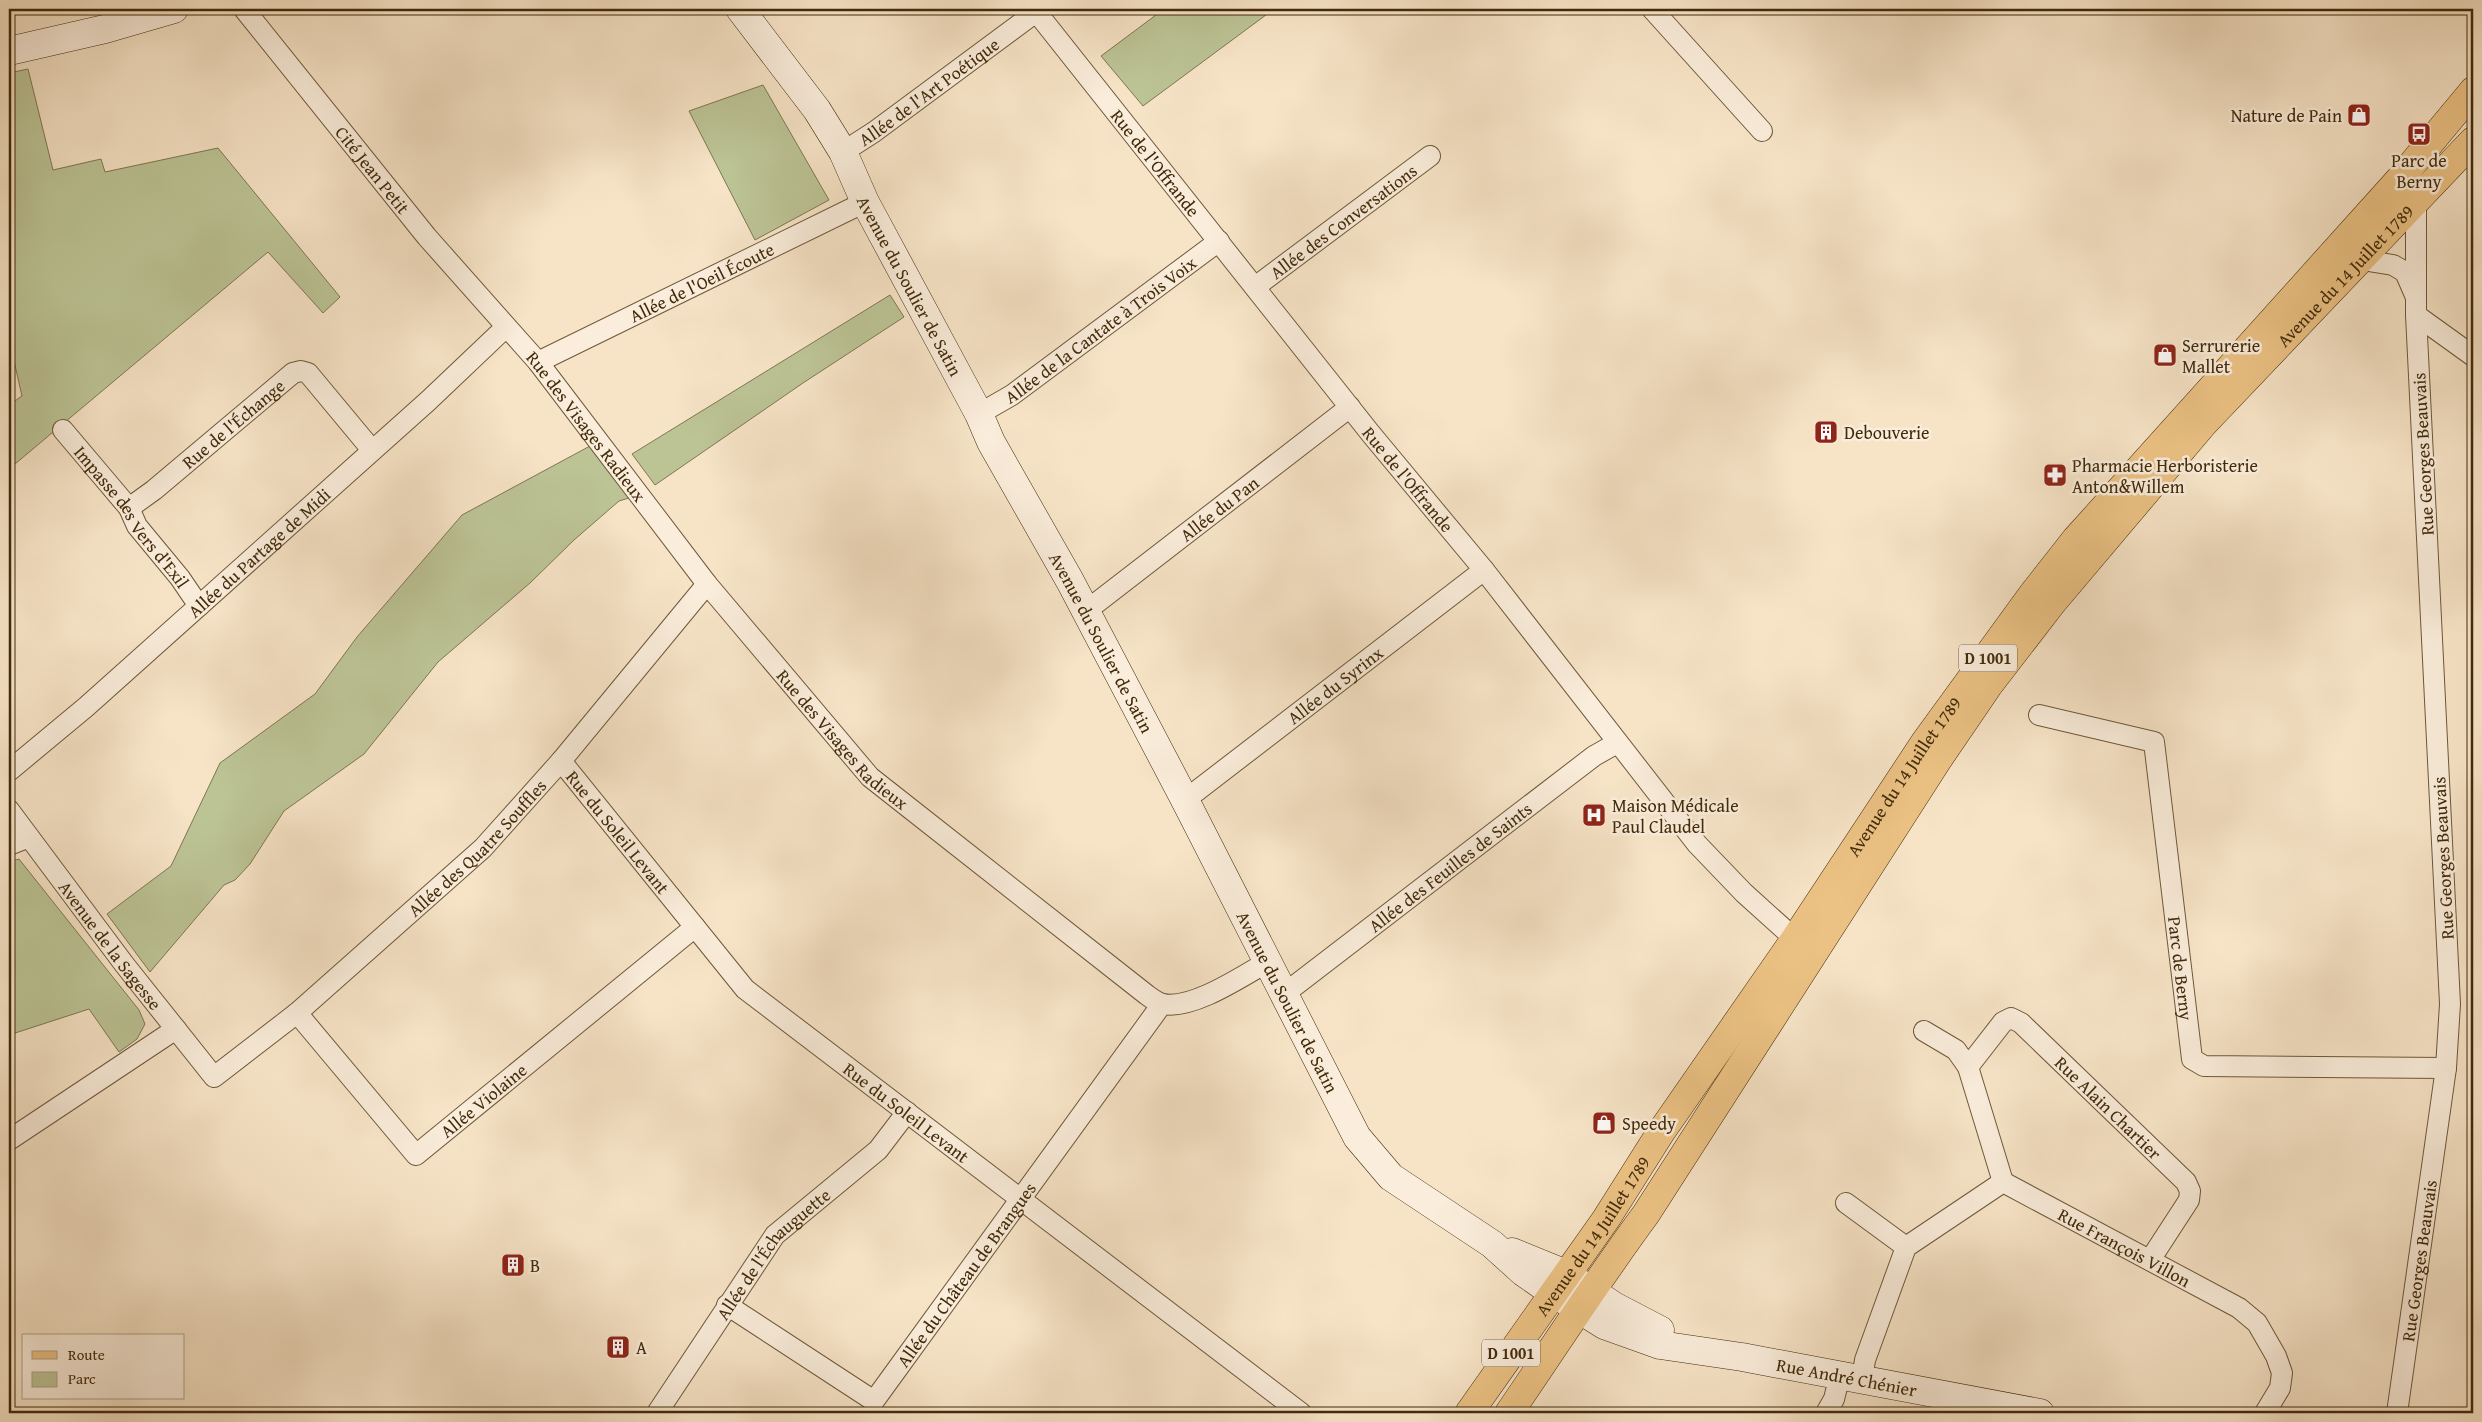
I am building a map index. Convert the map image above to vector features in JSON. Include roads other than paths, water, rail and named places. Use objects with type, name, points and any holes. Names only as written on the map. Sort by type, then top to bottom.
[{"type":"main road","name":"Avenue du 14 Juillet 1789","points":[[1468,1413],[1606,1219],[1661,1132],[1795,939],[1925,742],[2032,595],[2070,546],[2399,180],[2473,91]]},
{"type":"main road","name":"Avenue du 14 Juillet 1789","points":[[1509,1413],[1613,1259],[1646,1214],[1872,860],[1988,686],[2080,567],[2204,423],[2362,260],[2416,199],[2473,141]]},
{"type":"street","points":[[9,51],[105,29],[174,9]]},
{"type":"street","name":"Cité Jean Petit","points":[[244,9],[427,237],[506,328]]},
{"type":"street","name":"Avenue du Soulier de Satin","points":[[740,9],[818,110],[843,152],[865,202],[979,414],[991,442],[1086,610],[1269,961],[1357,1137],[1377,1163],[1413,1194],[1560,1284]]},
{"type":"street","points":[[1652,9],[1762,131]]},
{"type":"street","name":"Allée de l'Art Poétique","points":[[843,152],[874,132],[1035,10]]},
{"type":"street","name":"Rue de l'Offrande","points":[[1035,10],[1350,407],[1484,570],[1697,844],[1744,892],[1795,939]]},
{"type":"street","name":"Allée des Conversations","points":[[1255,287],[1430,156]]},
{"type":"street","name":"Rue Georges Beauvais","points":[[2397,1413],[2446,1068],[2450,1004],[2417,308],[2416,199]]},
{"type":"street","name":"Allée de l'Oeil Écoute","points":[[538,362],[865,202]]},
{"type":"street","name":"Allée de la Cantate à Trois Voix","points":[[979,414],[1019,389],[1219,241]]},
{"type":"street","name":"Rue Georges Beauvais","points":[[2362,260],[2393,265],[2405,272],[2417,308]]},
{"type":"street","points":[[2417,308],[2473,356]]},
{"type":"street","name":"Rue des Visages Radieux","points":[[506,328],[538,362],[707,584],[870,777],[1147,995],[1162,1004]]},
{"type":"street","name":"Allée du Partage de Midi","points":[[9,771],[86,707],[506,328]]},
{"type":"street","name":"Rue de l'Échange","points":[[129,508],[154,490],[293,373],[301,371],[308,373],[372,450]]},
{"type":"street","name":"Allée du Pan","points":[[1086,610],[1350,407]]},
{"type":"street","name":"Impasse des Vers d'Exil","points":[[63,430],[129,508],[137,526],[180,578],[199,606]]},
{"type":"street","name":"Allée du Syrinx","points":[[1185,800],[1484,570]]},
{"type":"street","name":"Allée des Quatre Souffles","points":[[214,1077],[297,1013],[483,848],[561,761],[707,584]]},
{"type":"street","name":"Parc de Berny","points":[[2039,715],[2154,742],[2192,1059],[2204,1066],[2446,1068]]},
{"type":"street","name":"Allée des Feuilles de Saints","points":[[1284,994],[1594,756],[1618,743]]},
{"type":"street","name":"Rue du Soleil Levant","points":[[561,761],[745,988],[1301,1413]]},
{"type":"street","name":"Avenue de la Sagesse","points":[[9,810],[124,964],[214,1077]]},
{"type":"street","points":[[9,845],[29,837]]},
{"type":"street","name":"Allée Violaine","points":[[297,1013],[416,1155],[695,927]]},
{"type":"street","points":[[1162,1004],[1183,1004],[1224,987],[1269,961]]},
{"type":"street","name":"Allée du Château de Brangues","points":[[727,1305],[874,1401],[1162,1004]]},
{"type":"street","name":"Rue Alain Chartier","points":[[1968,1067],[2003,1022],[2011,1018],[2021,1023],[2186,1182],[2190,1191],[2189,1200],[2150,1260]]},
{"type":"street","points":[[9,1140],[176,1029]]},
{"type":"street","points":[[1826,1413],[1834,1399],[1865,1360],[1906,1247],[2003,1182],[1968,1067],[1956,1050],[1924,1031]]},
{"type":"street","name":"Allée de l'Échauguette","points":[[657,1413],[775,1235],[878,1150],[907,1112]]},
{"type":"street","name":"Rue François Villon","points":[[2003,1182],[2239,1308],[2257,1322],[2276,1356],[2282,1374],[2280,1388],[2265,1413]]},
{"type":"street","points":[[1846,1203],[1906,1247]]},
{"type":"street","name":"Rue André Chénier","points":[[1560,1284],[1586,1301],[1637,1319],[1675,1337],[1742,1357],[2040,1413]]},
{"type":"place","name":"Nature de Pain","points":[[2359,115]]},
{"type":"place","name":"Parc de Berny","points":[[2419,134]]},
{"type":"place","name":"Serrurerie Mallet","points":[[2165,355]]},
{"type":"place","name":"Debouverie","points":[[1826,432]]},
{"type":"place","name":"Pharmacie Herboristerie Anton&Willem","points":[[2055,475]]},
{"type":"place","name":"Maison Médicale Paul Claudel","points":[[1594,815]]},
{"type":"place","name":"Speedy","points":[[1604,1123]]},
{"type":"place","name":"B","points":[[513,1265]]},
{"type":"place","name":"A","points":[[618,1347]]}]
